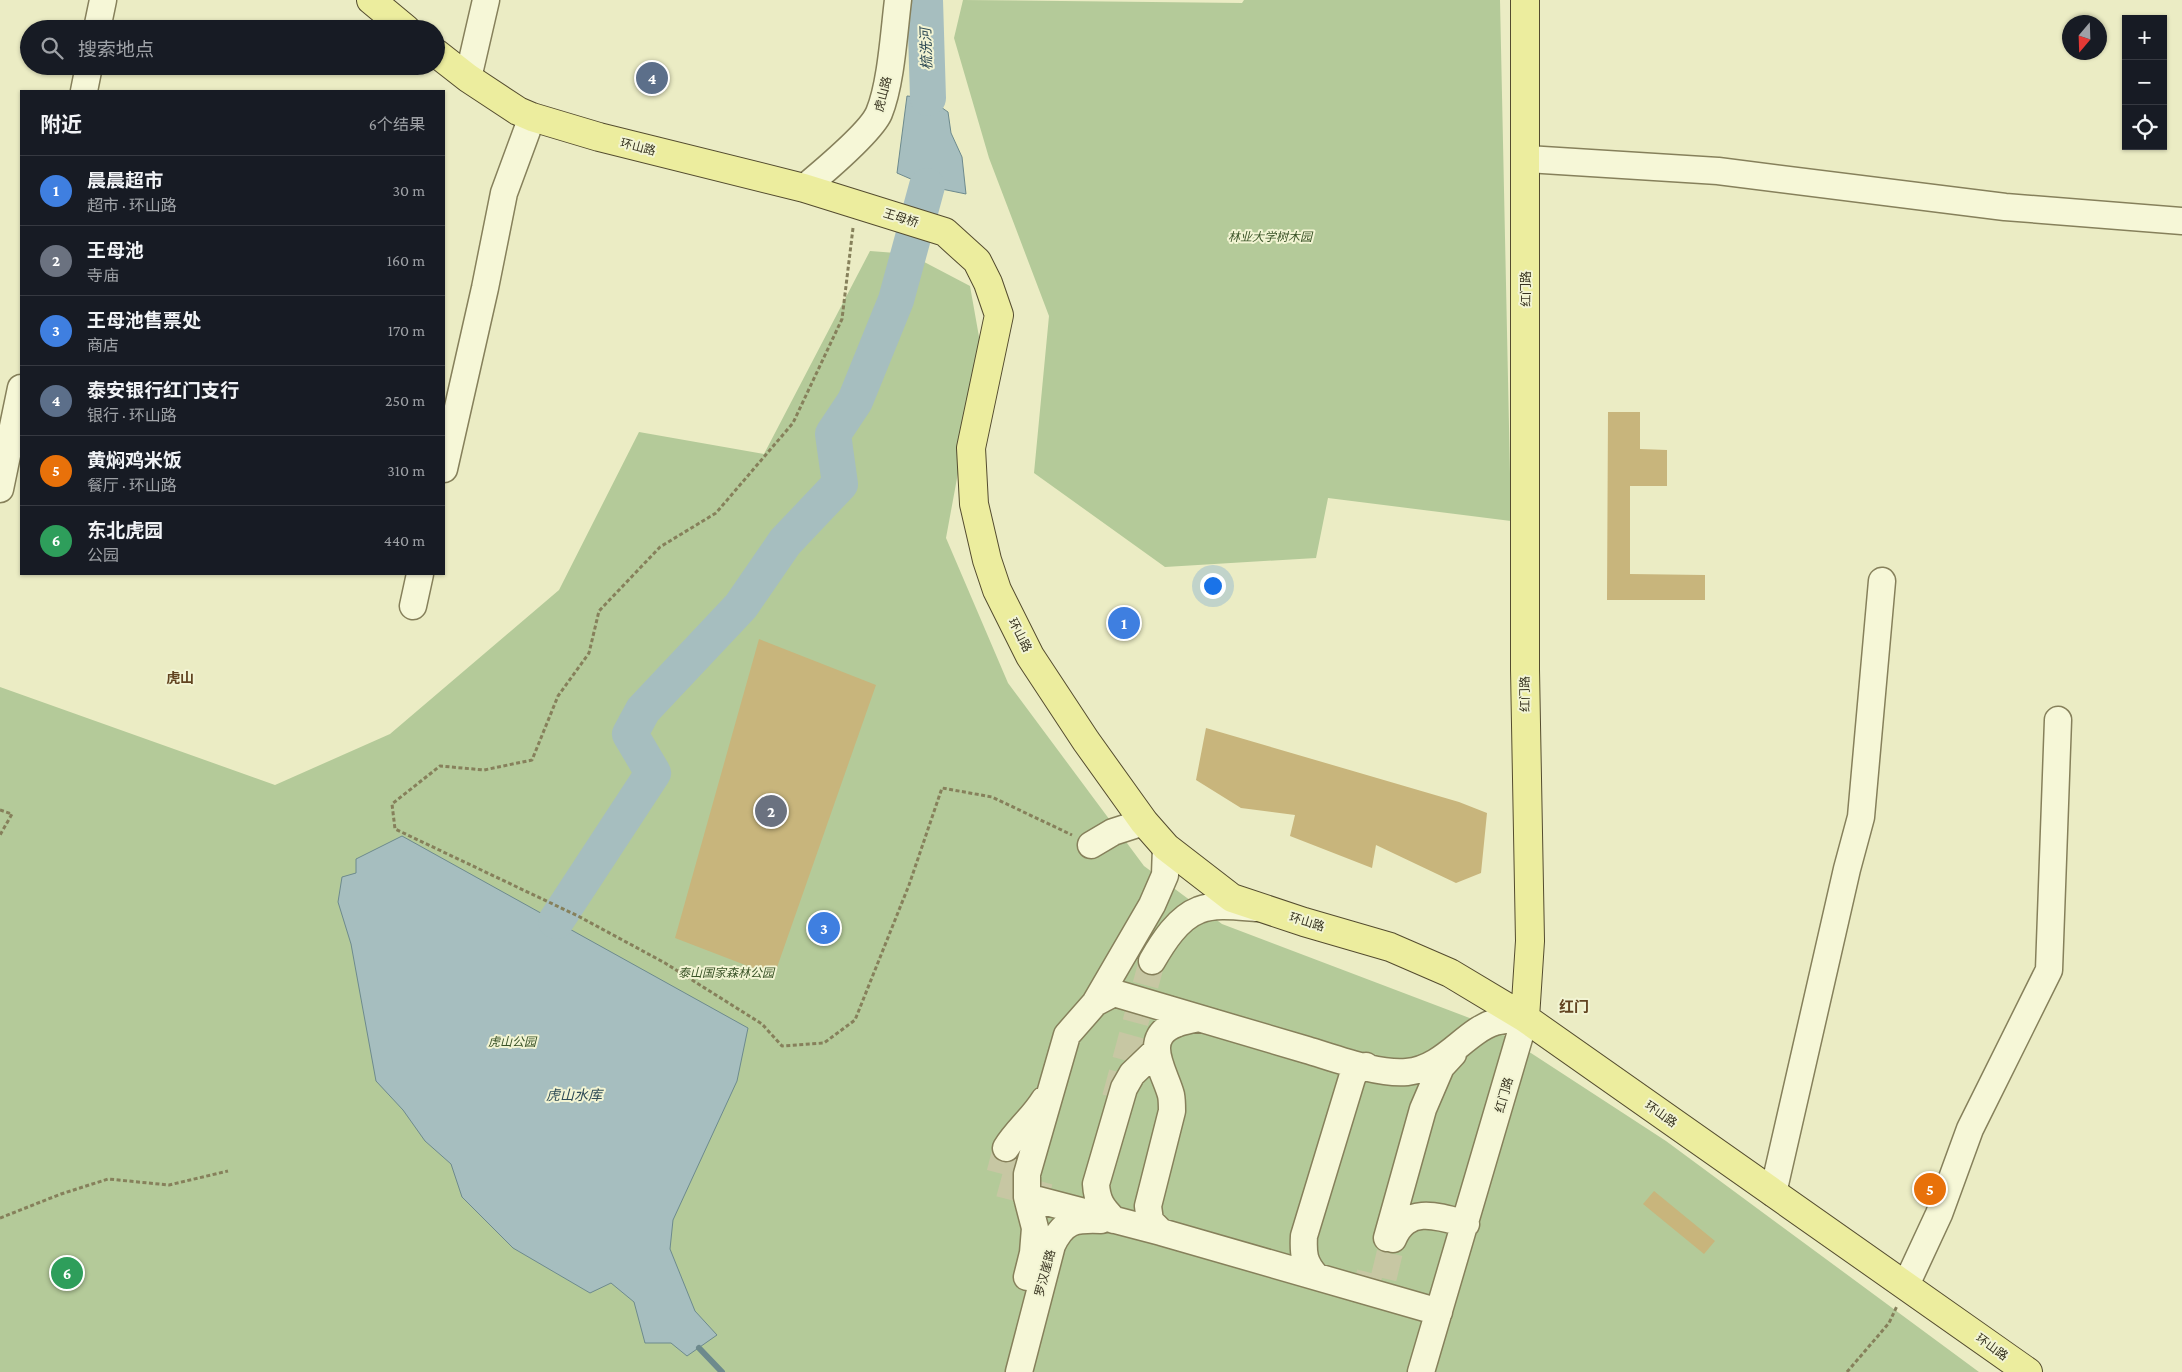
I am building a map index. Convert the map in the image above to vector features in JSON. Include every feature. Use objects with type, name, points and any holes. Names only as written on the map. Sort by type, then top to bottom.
[{"type":"main road","points":[[370,0],[395,20]]},
{"type":"main road","name":"红门路","points":[[1525,0],[1527,159],[1525,670],[1530,941],[1525,1018]]},
{"type":"main road","name":"环山路","points":[[445,60],[468,78],[518,111],[532,117],[599,138],[804,188],[857,205]]},
{"type":"main road","name":"王母桥","points":[[857,205],[945,232]]},
{"type":"main road","name":"环山路","points":[[945,232],[976,261],[988,283],[999,316],[971,448],[974,504],[987,560],[997,590],[1030,656],[1086,741],[1144,822],[1166,847],[1232,898],[1390,947],[1450,973],[1525,1018],[2028,1372]]},
{"type":"street","points":[[99,20],[103,0]]},
{"type":"street","points":[[468,78],[486,0]]},
{"type":"street","name":"虎山路","points":[[804,188],[829,168],[879,114],[886,91],[898,0]]},
{"type":"street","points":[[84,90],[87,75]]},
{"type":"street","points":[[445,464],[485,288],[504,193],[532,117]]},
{"type":"street","points":[[1527,159],[1718,171],[2005,207],[2182,221]]},
{"type":"street","points":[[0,488],[20,393]]},
{"type":"street","points":[[413,606],[420,575]]},
{"type":"street","points":[[1772,1193],[1847,869],[1861,817],[1882,581]]},
{"type":"street","points":[[1906,1285],[1939,1214],[1970,1129],[2049,970],[2058,720]]},
{"type":"street","points":[[1091,845],[1113,832],[1144,822]]},
{"type":"street","name":"罗汉崖路","points":[[1003,1372],[1033,1253],[1036,1228],[1027,1197],[1027,1174],[1067,1035],[1095,1003],[1152,905],[1164,875],[1166,847]]},
{"type":"street","points":[[1152,961],[1164,940],[1182,921],[1199,910],[1215,907],[1261,908]]},
{"type":"street","points":[[1095,1003],[1114,993],[1390,1072],[1407,1072],[1426,1067],[1460,1046]]},
{"type":"street","points":[[1161,1232],[1150,1222],[1148,1206],[1172,1111],[1171,1095],[1158,1063],[1157,1050],[1161,1036],[1174,1024],[1198,1018]]},
{"type":"street","points":[[1466,1224],[1425,1215],[1402,1223],[1390,1239],[1423,1109],[1441,1067],[1473,1034],[1495,1022],[1525,1018]]},
{"type":"street","name":"红门路","points":[[1421,1372],[1525,1018]]},
{"type":"street","points":[[1114,1220],[1101,1208],[1097,1199],[1096,1184],[1124,1088],[1132,1074],[1157,1050]]},
{"type":"street","points":[[1316,1276],[1306,1265],[1303,1253],[1304,1236],[1352,1078],[1356,1070],[1366,1066]]},
{"type":"street","points":[[1006,1148],[1014,1135],[1036,1112],[1052,1087]]},
{"type":"street","points":[[1027,1197],[1161,1232],[1439,1312]]},
{"type":"street","name":"罗汉崖路","points":[[1019,1372],[1052,1245],[1059,1232],[1077,1219],[1114,1220]]},
{"type":"path","points":[[857,205],[848,261],[842,319],[793,423],[716,513],[660,547],[599,611],[589,653],[558,696],[532,760],[484,770],[440,766],[392,804],[395,829],[578,916],[665,963],[762,1024],[782,1046],[824,1044],[855,1020],[909,885],[942,788],[992,797],[1091,845]]},
{"type":"path","points":[[0,810],[12,814],[0,835]]},
{"type":"path","points":[[0,1218],[61,1194],[108,1179],[169,1185],[228,1171]]},
{"type":"path","points":[[1848,1372],[1889,1323],[1906,1285]]},
{"type":"green space","name":"林业大学树木园","points":[[963,0],[1242,3],[1244,0],[1500,0],[1511,521],[1328,498],[1316,558],[1165,567],[1034,473],[1049,316],[989,158],[954,38]]},
{"type":"green space","name":"泰山国家森林公园","points":[[870,251],[909,254],[970,286],[981,348],[946,538],[1008,683],[1144,866],[1222,924],[1488,1025],[1666,1141],[1979,1372],[0,1372],[0,687],[275,785],[390,734],[559,590],[639,432],[764,454]]},
{"type":"water","points":[[907,96],[928,98],[948,112],[951,133],[962,157],[966,194],[927,186],[897,173]]},
{"type":"water","name":"虎山水库","points":[[402,836],[748,1028],[737,1081],[673,1220],[670,1249],[695,1311],[717,1335],[687,1356],[671,1343],[645,1343],[634,1302],[611,1283],[590,1293],[513,1248],[462,1197],[451,1164],[425,1141],[403,1110],[376,1081],[351,944],[338,902],[342,877],[356,873],[356,859]]},
{"type":"building","points":[[1608,412],[1640,412],[1640,449],[1667,450],[1667,486],[1630,486],[1630,574],[1705,575],[1705,600],[1607,600]]},
{"type":"building","points":[[759,639],[876,685],[774,976],[675,938]]},
{"type":"building","points":[[1206,728],[1459,802],[1487,813],[1481,873],[1456,883],[1376,845],[1372,868],[1290,836],[1295,815],[1241,808],[1196,780]]},
{"type":"building","points":[[1654,1191],[1715,1241],[1704,1254],[1643,1204]]},
{"type":"waterway","name":"梳洗河","points":[[925,0],[928,98]]},
{"type":"waterway","points":[[556,921],[653,773],[630,734],[643,710],[741,606],[785,542],[840,484],[833,434],[855,401],[896,300],[927,186]]},
{"type":"waterway","points":[[699,1348],[722,1372]]},
{"type":"tunnel","points":[[1115,1098],[1152,961]]},
{"type":"tunnel","points":[[1006,1148],[997,1183],[1049,1197]]},
{"type":"tunnel","points":[[1354,1282],[1381,1289],[1393,1239]]},
{"type":"place","name":"泰安银行红门支行","points":[[652,78]]},
{"type":"place","name":"晨晨超市","points":[[1124,623]]},
{"type":"place","name":"王母池","points":[[771,811]]},
{"type":"place","name":"王母池售票处","points":[[824,928]]},
{"type":"place","name":"黄焖鸡米饭","points":[[1930,1189]]},
{"type":"place","name":"东北虎园","points":[[67,1273]]},
{"type":"district","name":"虎山","points":[[180,678]]},
{"type":"district","name":"红门","points":[[1574,1007]]},
{"type":"park label","name":"虎山公园","points":[[512,1042]]}]
